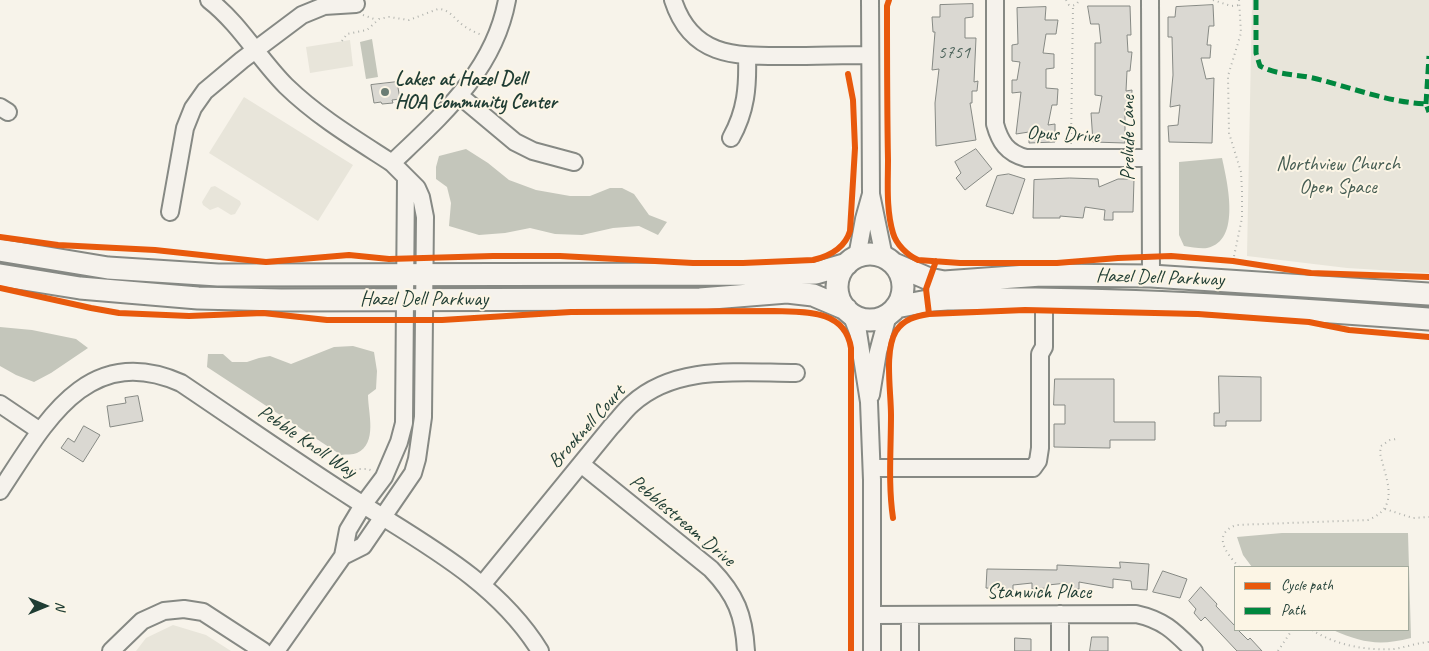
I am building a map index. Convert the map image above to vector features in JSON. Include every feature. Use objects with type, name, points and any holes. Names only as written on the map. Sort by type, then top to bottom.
[{"type":"main road","name":"Hazel Dell Parkway","points":[[0,250],[108,268],[258,276],[798,274],[823,271],[852,260]]},
{"type":"main road","points":[[868,254],[889,261],[900,274],[903,285],[901,297],[892,311],[878,319],[867,320],[849,312],[839,298],[837,286],[840,274],[852,260],[868,254]]},
{"type":"main road","name":"Hazel Dell Parkway","points":[[889,261],[934,280],[944,282],[1041,275],[1151,276],[1429,294]]},
{"type":"main road","name":"Hazel Dell Parkway","points":[[0,275],[80,288],[171,297],[281,300],[700,299],[794,292],[813,295],[849,312]]},
{"type":"main road","name":"Hazel Dell Parkway","points":[[892,311],[939,299],[1044,299],[1219,304],[1429,319]]},
{"type":"street","points":[[209,0],[227,15],[271,70],[310,108],[328,122],[392,163],[417,188],[424,205],[415,276],[404,300],[404,423],[399,442],[384,477],[363,505],[348,530],[342,556],[276,651]]},
{"type":"street","points":[[392,163],[460,96],[481,68],[492,49],[500,28],[507,0]]},
{"type":"street","points":[[673,0],[681,17],[698,39],[720,52],[747,56],[870,55]]},
{"type":"street","points":[[870,0],[871,194],[889,261]]},
{"type":"street","name":"Opus Drive","points":[[995,0],[995,116],[998,136],[1007,149],[1020,156],[1071,159],[1150,158]]},
{"type":"street","name":"Prelude Lane","points":[[1150,0],[1151,276]]},
{"type":"street","points":[[170,212],[185,128],[193,108],[204,91],[255,49],[295,19],[311,10],[324,6],[358,10]]},
{"type":"street","points":[[731,138],[745,106],[748,90],[747,56]]},
{"type":"street","points":[[460,96],[515,142],[533,151],[574,162]]},
{"type":"street","points":[[852,260],[871,194]]},
{"type":"street","points":[[342,556],[363,546],[413,473],[417,459],[423,416],[425,300],[415,276]]},
{"type":"street","points":[[872,468],[1032,468],[1038,461],[1040,448],[1040,354],[1044,347],[1044,299]]},
{"type":"street","points":[[869,402],[875,379],[880,344],[892,311]]},
{"type":"street","points":[[849,312],[858,332],[869,402],[872,468],[872,651]]},
{"type":"street","name":"Pebble Knoll Way","points":[[0,491],[37,435],[61,405],[86,384],[128,372],[155,374],[181,383],[363,505],[457,565],[482,585],[516,617],[540,651]]},
{"type":"street","name":"Brooknell Court","points":[[482,585],[611,427],[633,403],[665,383],[698,374],[796,373]]},
{"type":"street","points":[[0,404],[37,435]]},
{"type":"street","name":"Pebblestream Drive","points":[[581,464],[710,569],[722,582],[739,607],[745,630],[746,651]]},
{"type":"street","points":[[111,651],[142,621],[164,611],[184,609],[203,612],[263,651]]},
{"type":"street","points":[[1060,614],[1060,651]]},
{"type":"street","name":"Stanwich Place","points":[[872,615],[1136,614],[1149,617],[1172,628],[1194,651]]},
{"type":"street","points":[[910,615],[910,651]]},
{"type":"path","points":[[1066,0],[1069,5],[1073,5]]},
{"type":"path","points":[[1073,5],[1079,0]]},
{"type":"path","points":[[1214,0],[1231,6],[1240,5]]},
{"type":"path","points":[[1240,0],[1241,33],[1228,76],[1230,133],[1241,172],[1242,191],[1242,218],[1230,260],[1242,262]]},
{"type":"path","points":[[1071,159],[1073,5]]},
{"type":"path","points":[[342,41],[347,34],[367,30],[378,20],[389,18],[409,20],[434,10],[442,9],[450,13],[467,28],[485,36]]},
{"type":"path","points":[[358,10],[378,20]]},
{"type":"path","points":[[1238,566],[1228,555],[1223,540],[1227,530],[1236,525],[1368,520],[1381,514],[1388,502],[1389,492],[1380,453],[1381,446],[1385,442],[1396,439]]},
{"type":"path","points":[[349,478],[356,469],[368,468],[375,472]]},
{"type":"path","points":[[1385,509],[1413,518],[1429,517]]},
{"type":"path","points":[[1278,651],[1291,631]]},
{"type":"path","points":[[1314,631],[1345,645],[1362,648],[1392,649],[1429,642]]},
{"type":"green space","name":"Northview Church Open Space","points":[[1252,0],[1429,0],[1429,273],[1347,268],[1247,256]]},
{"type":"green space","points":[[350,40],[353,66],[310,73],[306,47]]},
{"type":"green space","points":[[244,97],[353,165],[318,221],[209,153]]},
{"type":"green space","points":[[215,186],[240,201],[241,204],[235,214],[231,215],[218,207],[210,210],[203,205],[202,202],[211,187]]},
{"type":"green space","points":[[173,625],[206,635],[231,651],[136,651],[146,638]]},
{"type":"shaded area","points":[[372,39],[378,77],[366,79],[360,42]]},
{"type":"shaded area","points":[[466,149],[488,163],[509,180],[536,190],[570,196],[590,196],[610,188],[622,188],[634,194],[649,215],[667,222],[658,235],[639,226],[613,228],[582,235],[555,234],[530,228],[505,233],[479,235],[449,226],[451,203],[447,187],[436,179],[436,167],[439,156]]},
{"type":"shaded area","points":[[1222,158],[1230,209],[1225,234],[1218,243],[1207,248],[1184,246],[1179,235],[1179,162]]},
{"type":"shaded area","points":[[0,327],[32,330],[76,339],[88,348],[34,382],[0,366]]},
{"type":"shaded area","points":[[353,346],[374,352],[377,371],[376,389],[368,395],[370,435],[364,448],[354,454],[341,455],[207,367],[208,354],[223,354],[232,362],[247,362],[270,356],[291,364],[334,347]]},
{"type":"shaded area","points":[[1282,533],[1408,533],[1409,566],[1251,566],[1243,555],[1237,537]]},
{"type":"shaded area","points":[[1409,568],[1411,638],[1390,642],[1371,642],[1353,638],[1336,631],[1409,631]]},
{"type":"building","points":[[973,4],[973,17],[965,18],[965,38],[976,38],[974,82],[978,81],[977,91],[972,91],[972,103],[970,103],[976,140],[936,146],[935,103],[939,69],[932,70],[935,32],[933,32],[932,17],[940,17],[940,5]]},
{"type":"building","points":[[1213,5],[1214,26],[1209,26],[1207,45],[1211,45],[1210,58],[1201,58],[1206,79],[1214,78],[1212,143],[1169,142],[1168,126],[1178,125],[1180,105],[1170,107],[1173,75],[1172,37],[1168,37],[1168,17],[1175,17],[1176,7]]},
{"type":"building","points":[[1088,6],[1130,6],[1131,35],[1127,35],[1128,52],[1132,52],[1130,71],[1127,71],[1126,91],[1132,90],[1131,107],[1125,108],[1125,143],[1093,142],[1091,113],[1099,113],[1102,96],[1095,95],[1095,43],[1101,43],[1099,24],[1091,24]]},
{"type":"building","points":[[1046,7],[1045,20],[1058,20],[1056,34],[1046,34],[1043,53],[1054,54],[1054,68],[1046,69],[1046,88],[1058,89],[1057,105],[1052,105],[1048,125],[1055,124],[1055,142],[1029,143],[1029,132],[1016,134],[1021,92],[1012,93],[1012,80],[1017,80],[1020,62],[1012,61],[1012,45],[1018,44],[1017,8]]},
{"type":"building","name":"Lakes at Hazel Dell HOA Community Center","points":[[397,82],[400,99],[392,100],[393,103],[374,103],[371,85]]},
{"type":"building","points":[[976,149],[992,169],[965,190],[956,178],[961,173],[955,162]]},
{"type":"building","points":[[1009,174],[1025,179],[1013,214],[986,206],[997,176]]},
{"type":"building","points":[[1098,179],[1099,187],[1118,179],[1134,179],[1133,212],[1113,212],[1113,220],[1104,220],[1105,210],[1085,207],[1083,218],[1060,216],[1060,218],[1033,218],[1034,180]]},
{"type":"building","points":[[1219,376],[1261,377],[1261,421],[1226,421],[1226,426],[1214,426],[1214,413],[1219,413]]},
{"type":"building","points":[[1055,379],[1114,379],[1114,422],[1155,422],[1155,440],[1110,440],[1110,448],[1054,447],[1054,424],[1065,424],[1065,405],[1054,405]]},
{"type":"building","points":[[138,396],[143,421],[110,427],[107,406],[126,403],[125,398]]},
{"type":"building","points":[[84,426],[100,435],[83,462],[61,448],[68,438],[74,442]]},
{"type":"building","points":[[1120,562],[1149,564],[1147,590],[1132,589],[1131,581],[1113,579],[1113,588],[1079,582],[1079,589],[1067,589],[1067,583],[1048,585],[1048,588],[1032,589],[1032,583],[1013,585],[1013,590],[986,588],[987,569],[1057,570],[1057,565],[1120,568]]},
{"type":"building","points":[[1163,571],[1187,579],[1180,598],[1153,592]]},
{"type":"building","points":[[1201,587],[1234,625],[1234,631],[1239,631],[1248,640],[1250,638],[1262,651],[1237,651],[1205,617],[1201,621],[1194,613],[1196,609],[1189,601]]},
{"type":"building","points":[[1092,637],[1108,637],[1108,651],[1090,651]]},
{"type":"building","points":[[1015,638],[1031,639],[1031,651],[1015,651]]},
{"type":"marked path","points":[[1256,0],[1256,53],[1260,66],[1273,71],[1313,78],[1383,97],[1426,104],[1429,112]]},
{"type":"marked path","points":[[1426,104],[1429,56]]},
{"type":"cycle path","points":[[889,0],[887,6],[888,206],[893,233],[899,245],[914,258],[918,260],[960,263],[1057,263],[1171,256],[1233,261],[1311,273],[1429,277]]},
{"type":"cycle path","points":[[0,237],[58,245],[155,250],[266,262],[349,255],[389,259],[560,256],[693,263],[813,260],[841,247],[850,231],[855,148],[853,100],[848,74]]},
{"type":"cycle path","points":[[936,261],[926,289],[929,314],[1025,310],[1198,314],[1309,322],[1349,330],[1429,337]]},
{"type":"cycle path","points":[[0,288],[119,313],[189,316],[263,313],[327,320],[442,320],[571,312],[774,311],[810,313],[832,319],[841,326],[847,335],[851,348],[851,651]]},
{"type":"cycle path","points":[[893,518],[890,480],[890,349],[892,339],[899,327],[915,317],[929,314]]},
{"type":"place","name":"Lakes at Hazel Dell HOA Community Center","points":[[385,92]]}]
